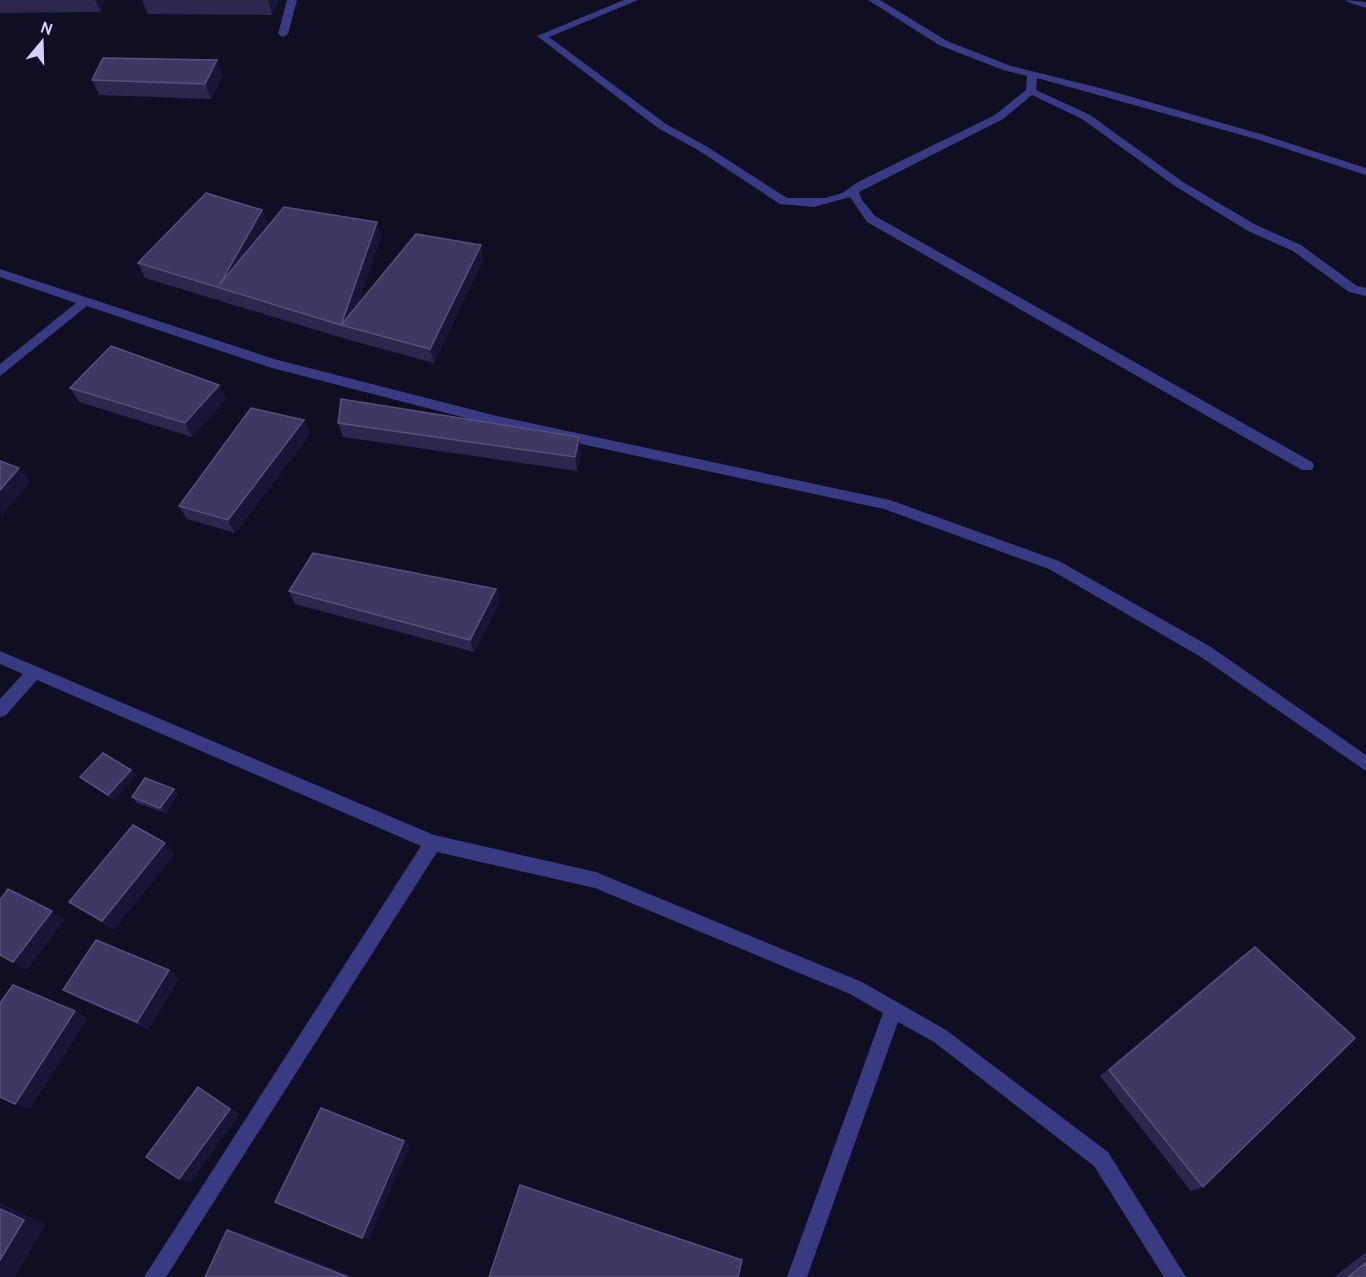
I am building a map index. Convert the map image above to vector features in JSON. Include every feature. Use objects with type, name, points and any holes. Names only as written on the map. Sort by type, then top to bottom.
[{"type":"street","points":[[283,34],[292,0]]},
{"type":"street","points":[[633,0],[542,36],[662,126],[702,148],[784,201],[811,204],[854,192],[862,184],[999,117],[1031,91],[1032,74]]},
{"type":"street","points":[[873,0],[944,43],[1007,68],[1100,91],[1260,137],[1366,172]]},
{"type":"street","points":[[1351,0],[1366,5]]},
{"type":"street","points":[[1031,91],[1086,117],[1179,184],[1252,228],[1297,248],[1353,289],[1366,292]]},
{"type":"street","points":[[854,192],[857,201],[871,219],[1307,466]]},
{"type":"street","points":[[0,273],[272,363],[497,421],[885,504],[1044,561],[1206,651],[1366,764]]},
{"type":"street","points":[[0,371],[86,301]]},
{"type":"street","points":[[0,657],[433,843],[596,880],[856,988],[940,1036],[1101,1159],[1176,1277]]},
{"type":"street","points":[[0,710],[33,673]]},
{"type":"street","points":[[154,1277],[433,843]]},
{"type":"street","points":[[797,1277],[893,1010]]},
{"type":"building","points":[[103,58],[217,60],[205,84],[92,80]]},
{"type":"building","points":[[206,193],[262,210],[220,284],[284,207],[377,222],[341,325],[138,263]]},
{"type":"building","points":[[416,234],[481,245],[430,349],[341,325]]},
{"type":"building","points":[[111,346],[219,385],[185,423],[70,388]]},
{"type":"building","points":[[341,399],[579,437],[575,457],[338,423]]},
{"type":"building","points":[[251,408],[304,420],[228,520],[179,506]]},
{"type":"building","points":[[0,461],[19,468],[0,490]]},
{"type":"building","points":[[313,553],[496,589],[470,640],[289,591]]},
{"type":"building","points":[[103,753],[131,770],[108,795],[80,777]]},
{"type":"building","points":[[145,778],[174,789],[160,808],[132,797]]},
{"type":"building","points":[[133,825],[165,843],[102,921],[69,902]]},
{"type":"building","points":[[8,889],[52,911],[13,962],[0,955],[0,900]]},
{"type":"building","points":[[96,940],[169,970],[137,1022],[63,990]]},
{"type":"building","points":[[1255,947],[1355,1038],[1203,1187],[1109,1070]]},
{"type":"building","points":[[13,985],[75,1011],[15,1104],[0,1097],[0,1003]]},
{"type":"building","points":[[198,1087],[230,1109],[179,1179],[146,1157]]},
{"type":"building","points":[[321,1108],[404,1141],[362,1238],[275,1202]]},
{"type":"building","points":[[520,1185],[742,1260],[738,1277],[489,1277]]},
{"type":"building","points":[[0,1209],[24,1220],[0,1260]]},
{"type":"building","points":[[227,1230],[348,1277],[205,1277]]},
{"type":"building","points":[[1366,1263],[1366,1277],[1348,1277]]}]
